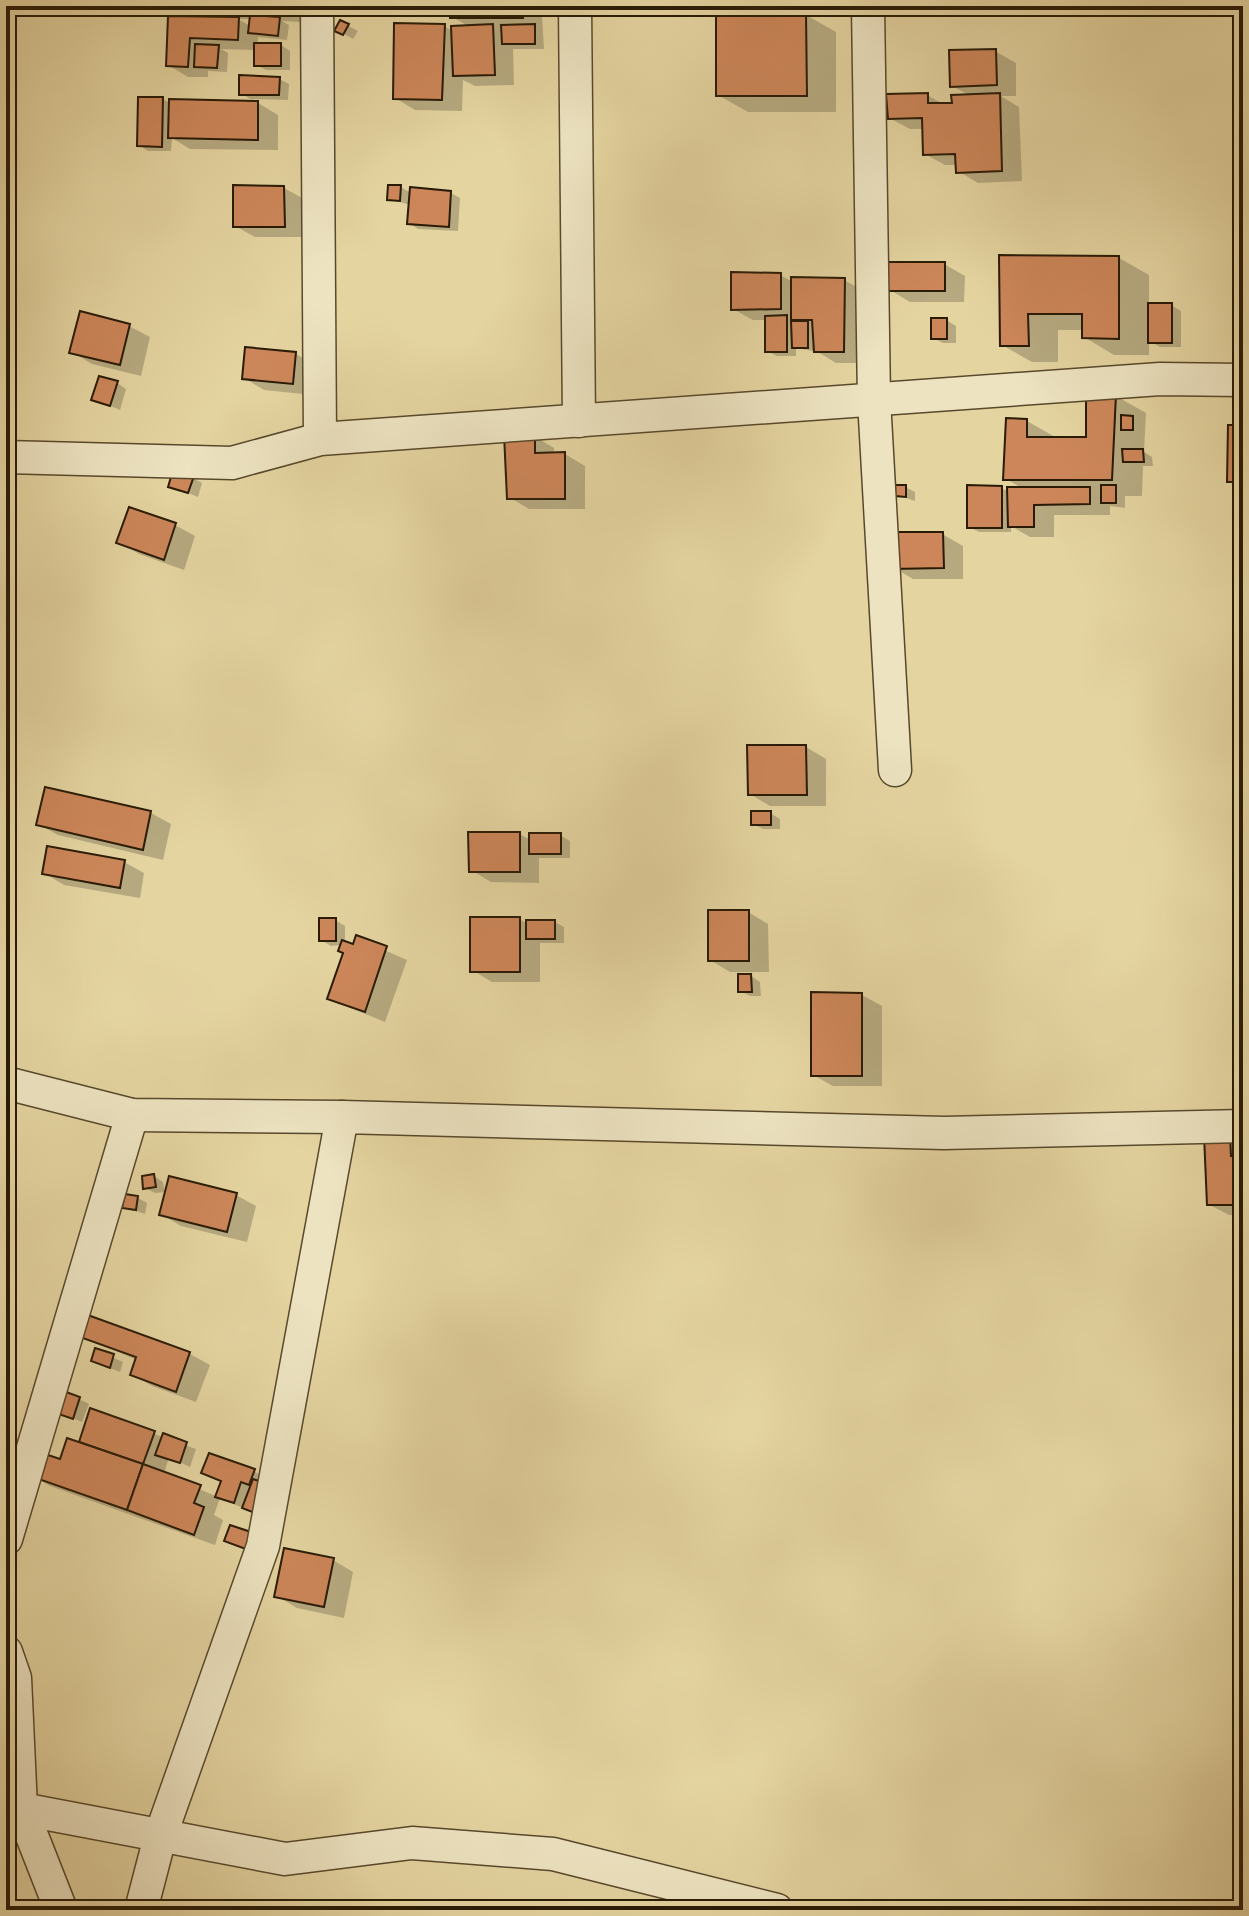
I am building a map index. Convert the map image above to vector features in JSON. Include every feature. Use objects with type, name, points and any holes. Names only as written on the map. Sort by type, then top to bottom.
[{"type":"street","points":[[317,6],[320,439]]},
{"type":"street","points":[[575,6],[579,421]]},
{"type":"street","points":[[868,6],[874,400],[895,770]]},
{"type":"street","points":[[7,460],[232,463],[320,439],[1160,379],[1243,380]]},
{"type":"street","points":[[6,1083],[132,1115],[342,1117],[944,1133],[1243,1126]]},
{"type":"street","points":[[6,1539],[132,1115]]},
{"type":"street","points":[[141,1910],[160,1837],[263,1546],[342,1117]]},
{"type":"street","points":[[6,1652],[15,1678],[11,1812],[61,1910]]},
{"type":"street","points":[[11,1812],[285,1859],[412,1843],[553,1854],[777,1910]]},
{"type":"building","points":[[188,6],[280,6],[280,11]]},
{"type":"building","points":[[451,6],[523,6],[523,18],[450,18]]},
{"type":"building","points":[[716,13],[806,13],[807,96],[716,96]]},
{"type":"building","points":[[250,15],[280,17],[278,36],[248,33]]},
{"type":"building","points":[[168,16],[239,17],[238,40],[190,38],[188,67],[166,66]]},
{"type":"building","points":[[340,20],[349,24],[343,35],[334,31]]},
{"type":"building","points":[[394,23],[445,24],[442,100],[393,99]]},
{"type":"building","points":[[493,24],[495,75],[453,76],[451,26]]},
{"type":"building","points":[[535,24],[535,44],[502,44],[501,25]]},
{"type":"building","points":[[254,43],[281,43],[281,66],[254,66]]},
{"type":"building","points":[[195,44],[219,45],[217,68],[194,67]]},
{"type":"building","points":[[996,49],[997,85],[950,87],[949,50]]},
{"type":"building","points":[[239,75],[280,77],[279,95],[239,95]]},
{"type":"building","points":[[928,93],[928,103],[952,103],[951,95],[1000,93],[1002,171],[956,173],[955,154],[923,155],[922,118],[888,119],[886,94]]},
{"type":"building","points":[[138,97],[163,97],[162,147],[137,146]]},
{"type":"building","points":[[169,99],[258,101],[258,140],[168,138]]},
{"type":"building","points":[[233,185],[284,186],[285,227],[233,227]]},
{"type":"building","points":[[388,185],[401,185],[400,201],[387,200]]},
{"type":"building","points":[[410,187],[451,191],[449,227],[407,224]]},
{"type":"building","points":[[999,255],[1119,256],[1119,339],[1082,338],[1082,314],[1028,314],[1029,346],[1000,346]]},
{"type":"building","points":[[888,262],[945,262],[945,291],[888,291]]},
{"type":"building","points":[[731,272],[781,273],[781,309],[731,310]]},
{"type":"building","points":[[791,277],[845,278],[844,352],[814,352],[812,320],[791,320]]},
{"type":"building","points":[[1148,303],[1172,303],[1172,343],[1148,343]]},
{"type":"building","points":[[80,311],[130,324],[120,365],[69,353]]},
{"type":"building","points":[[787,315],[787,352],[765,352],[765,316]]},
{"type":"building","points":[[931,318],[947,318],[947,339],[931,339]]},
{"type":"building","points":[[791,321],[808,321],[808,348],[792,348]]},
{"type":"building","points":[[245,347],[296,352],[293,384],[242,379]]},
{"type":"building","points":[[99,376],[118,381],[110,406],[91,400]]},
{"type":"building","points":[[1086,394],[1116,394],[1112,480],[1003,480],[1006,418],[1027,419],[1027,437],[1086,437]]},
{"type":"building","points":[[1121,415],[1133,416],[1133,430],[1121,430]]},
{"type":"building","points":[[1228,425],[1243,425],[1243,482],[1227,482]]},
{"type":"building","points":[[504,434],[535,434],[535,453],[565,452],[565,499],[507,499]]},
{"type":"building","points":[[1122,449],[1143,449],[1144,462],[1123,462]]},
{"type":"building","points":[[173,470],[194,476],[188,493],[168,487]]},
{"type":"building","points":[[895,485],[906,485],[906,497],[895,496]]},
{"type":"building","points":[[967,485],[1002,486],[1002,528],[967,528]]},
{"type":"building","points":[[1101,485],[1116,485],[1116,503],[1101,503]]},
{"type":"building","points":[[1007,487],[1090,487],[1090,504],[1034,505],[1034,527],[1008,527]]},
{"type":"building","points":[[129,507],[176,523],[164,560],[116,543]]},
{"type":"building","points":[[890,532],[943,532],[944,568],[891,569]]},
{"type":"building","points":[[747,745],[806,745],[807,795],[748,795]]},
{"type":"building","points":[[45,787],[151,811],[143,850],[36,825]]},
{"type":"building","points":[[751,811],[771,811],[771,825],[751,825]]},
{"type":"building","points":[[468,832],[520,832],[520,872],[469,872]]},
{"type":"building","points":[[529,833],[561,833],[561,854],[529,854]]},
{"type":"building","points":[[47,846],[125,860],[120,888],[42,874]]},
{"type":"building","points":[[708,910],[749,910],[749,961],[708,961]]},
{"type":"building","points":[[470,917],[520,917],[520,972],[470,972]]},
{"type":"building","points":[[319,918],[336,918],[336,941],[319,941]]},
{"type":"building","points":[[526,920],[555,920],[555,939],[526,939]]},
{"type":"building","points":[[356,935],[387,946],[365,1012],[327,999],[343,953],[338,951],[342,940],[353,944]]},
{"type":"building","points":[[738,974],[751,974],[752,992],[738,992]]},
{"type":"building","points":[[811,992],[862,993],[862,1076],[811,1076]]},
{"type":"building","points":[[1204,1135],[1230,1135],[1231,1156],[1243,1156],[1243,1205],[1207,1205]]},
{"type":"building","points":[[154,1174],[156,1187],[143,1189],[142,1176]]},
{"type":"building","points":[[169,1176],[237,1193],[227,1232],[159,1215]]},
{"type":"building","points":[[125,1194],[138,1196],[136,1210],[122,1208]]},
{"type":"building","points":[[85,1314],[190,1352],[176,1392],[130,1375],[136,1357],[77,1336]]},
{"type":"building","points":[[95,1348],[114,1354],[110,1368],[91,1361]]},
{"type":"building","points":[[58,1389],[80,1397],[73,1419],[50,1411]]},
{"type":"building","points":[[90,1408],[155,1431],[143,1464],[79,1442]]},
{"type":"building","points":[[163,1433],[187,1442],[180,1463],[155,1455]]},
{"type":"building","points":[[67,1438],[143,1464],[127,1510],[27,1475],[36,1451],[60,1459]]},
{"type":"building","points":[[209,1453],[255,1469],[249,1485],[241,1482],[234,1503],[215,1497],[221,1481],[201,1473]]},
{"type":"building","points":[[143,1464],[201,1485],[194,1503],[204,1507],[194,1535],[127,1510]]},
{"type":"building","points":[[253,1479],[271,1485],[260,1515],[242,1508]]},
{"type":"building","points":[[230,1525],[257,1534],[251,1551],[224,1541]]},
{"type":"building","points":[[284,1548],[334,1558],[324,1607],[274,1597]]}]
